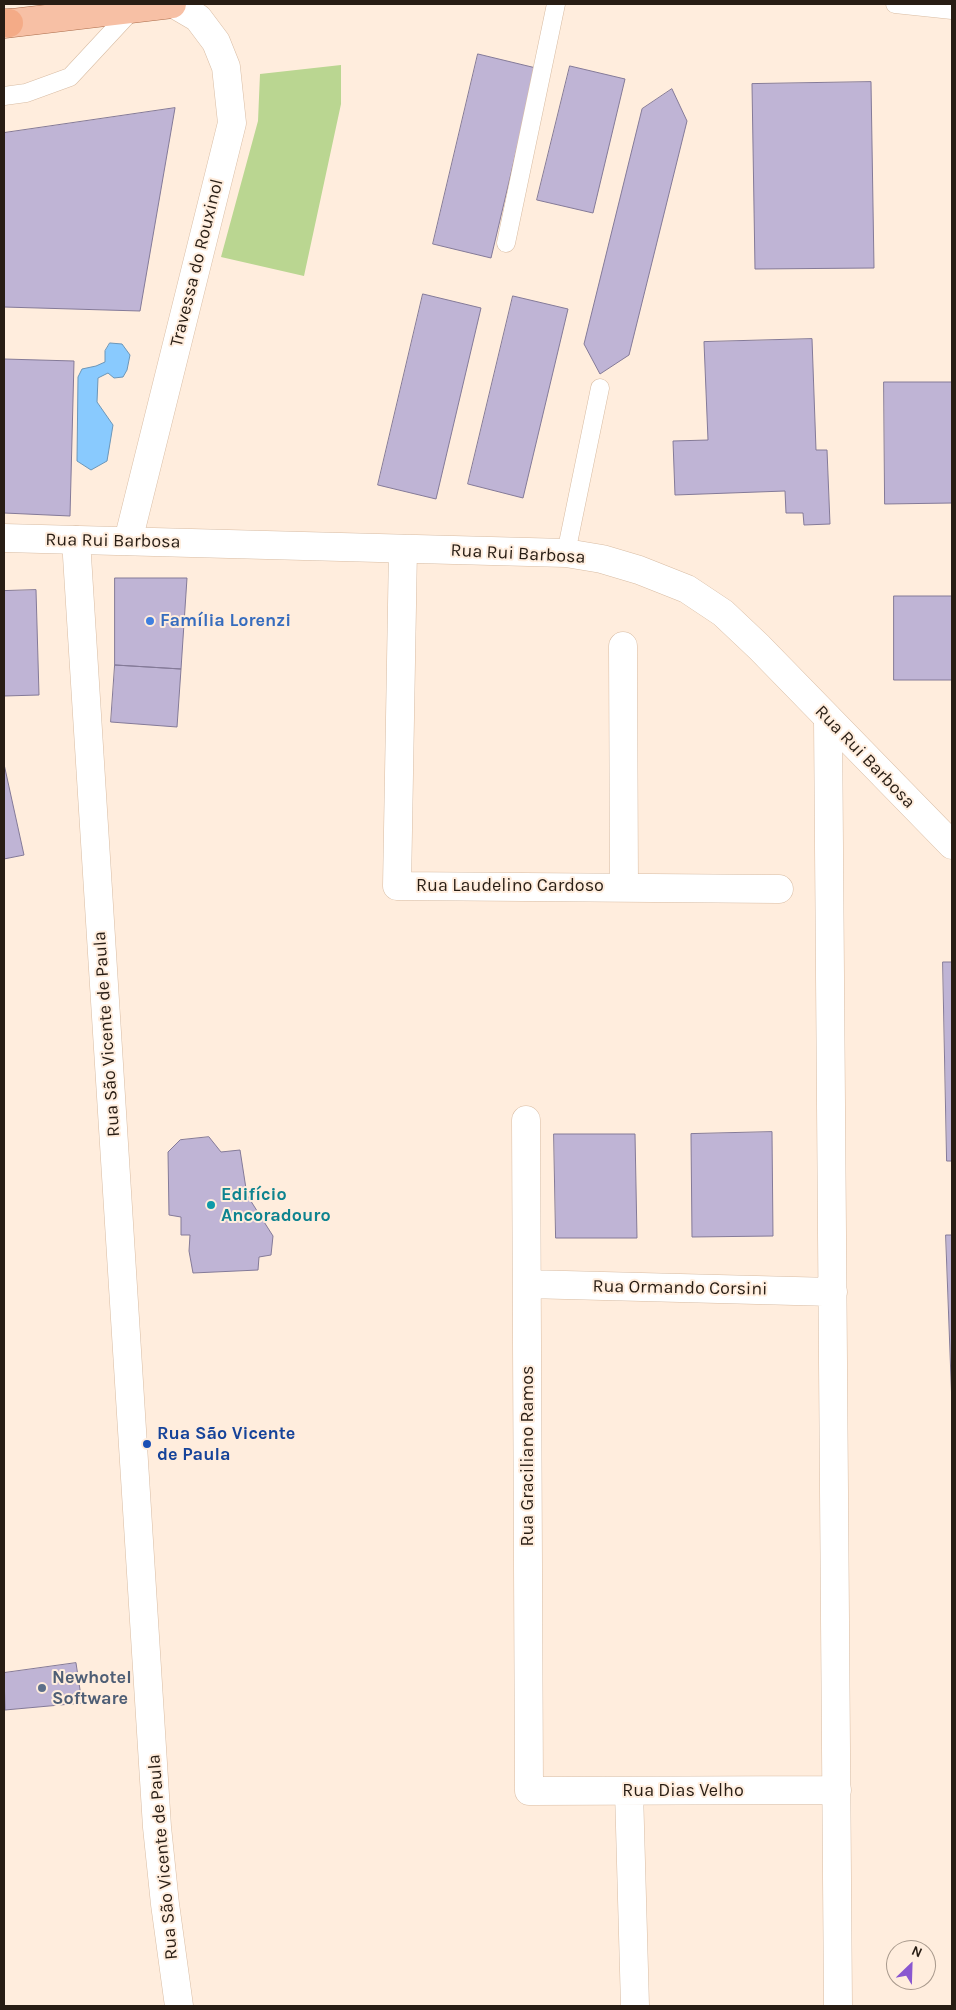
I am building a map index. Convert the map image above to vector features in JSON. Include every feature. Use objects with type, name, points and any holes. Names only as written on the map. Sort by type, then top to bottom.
[{"type":"main road","points":[[6,23],[173,4]]},
{"type":"street","name":"Travessa do Rouxinol","points":[[128,541],[232,123],[226,67],[216,42],[198,18],[173,4]]},
{"type":"street","name":"Rua Rui Barbosa","points":[[4,538],[566,553],[602,559],[639,570],[686,589],[723,613],[759,647],[952,845]]},
{"type":"street","name":"Rua São Vicente de Paula","points":[[76,540],[157,1827],[179,2006]]},
{"type":"street","name":"Rua Laudelino Cardoso","points":[[403,549],[397,886],[779,889]]},
{"type":"street","points":[[623,646],[624,887]]},
{"type":"street","points":[[828,719],[838,2006]]},
{"type":"street","name":"Rua Graciliano Ramos","points":[[526,1120],[529,1791]]},
{"type":"street","name":"Rua Ormando Corsini","points":[[527,1284],[833,1292]]},
{"type":"street","name":"Rua Dias Velho","points":[[529,1791],[837,1790]]},
{"type":"street","points":[[629,1791],[635,2006]]},
{"type":"lane","points":[[506,244],[556,4]]},
{"type":"lane","points":[[895,4],[952,10]]},
{"type":"lane","points":[[4,96],[26,93],[70,77],[134,8]]},
{"type":"lane","points":[[566,553],[600,388]]},
{"type":"green space","points":[[341,65],[341,104],[304,276],[221,257],[258,121],[260,74]]},
{"type":"water","points":[[110,343],[122,344],[130,355],[127,370],[123,377],[114,378],[108,373],[98,378],[97,402],[113,425],[107,461],[91,470],[77,461],[78,377],[82,369],[105,362],[105,351]]},
{"type":"building","points":[[478,54],[536,68],[491,258],[433,244]]},
{"type":"building","points":[[570,66],[625,79],[593,213],[537,200]]},
{"type":"building","points":[[871,82],[874,268],[755,269],[752,84]]},
{"type":"building","points":[[672,89],[687,121],[629,355],[600,374],[584,344],[642,109]]},
{"type":"building","points":[[175,108],[140,311],[4,307],[4,133]]},
{"type":"building","points":[[423,294],[481,308],[436,499],[378,485]]},
{"type":"building","points":[[513,296],[568,309],[523,498],[468,484]]},
{"type":"building","points":[[812,339],[816,450],[827,450],[830,524],[804,525],[803,513],[786,513],[785,491],[675,495],[673,441],[708,440],[704,342]]},
{"type":"building","points":[[4,359],[74,361],[70,516],[4,513]]},
{"type":"building","points":[[884,382],[952,382],[952,503],[885,504]]},
{"type":"building","name":"Família Lorenzi","points":[[115,578],[187,578],[181,669],[115,665]]},
{"type":"building","points":[[36,590],[39,695],[4,696],[4,591]]},
{"type":"building","points":[[894,596],[952,596],[952,680],[894,680]]},
{"type":"building","points":[[115,665],[181,669],[177,727],[111,722]]},
{"type":"building","points":[[4,764],[24,855],[4,859]]},
{"type":"building","points":[[943,962],[952,962],[952,1161],[947,1161]]},
{"type":"building","points":[[772,1132],[773,1236],[692,1237],[691,1134]]},
{"type":"building","points":[[554,1134],[635,1134],[637,1238],[556,1238]]},
{"type":"building","name":"Edifício Ancoradouro","points":[[209,1137],[221,1152],[240,1150],[247,1195],[273,1236],[271,1255],[259,1257],[258,1270],[193,1273],[189,1251],[190,1235],[181,1235],[181,1217],[169,1215],[168,1152],[180,1140]]},
{"type":"building","points":[[946,1235],[952,1235],[952,1405]]},
{"type":"building","name":"Newhotel Software","points":[[76,1663],[82,1703],[5,1710],[4,1673]]},
{"type":"place","name":"Família Lorenzi","points":[[150,621]]},
{"type":"place","name":"Edifício Ancoradouro","points":[[211,1205]]},
{"type":"place","name":"Rua São Vicente de Paula","points":[[147,1444]]},
{"type":"place","name":"Newhotel Software","points":[[42,1688]]}]
